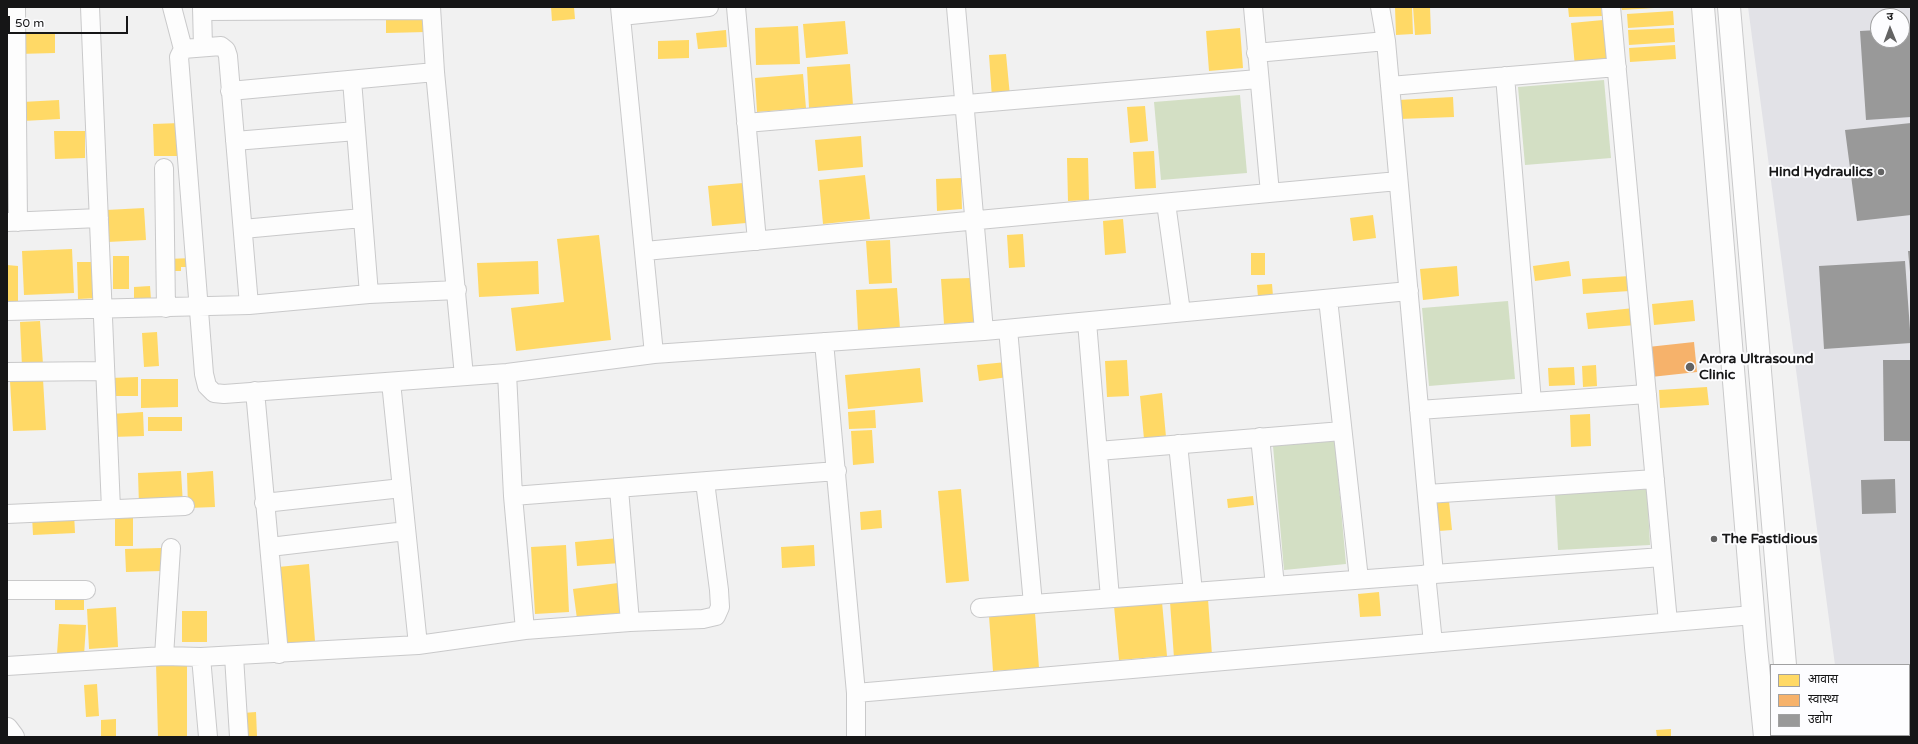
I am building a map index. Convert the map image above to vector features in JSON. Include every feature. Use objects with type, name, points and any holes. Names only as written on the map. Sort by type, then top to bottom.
[{"type":"street","points":[[16,7],[12,68],[12,222],[99,218]]},
{"type":"street","points":[[90,7],[111,509]]},
{"type":"street","points":[[172,7],[183,49],[179,57],[207,386],[214,393],[224,394],[507,373],[654,354],[1008,329],[1409,291]]},
{"type":"street","points":[[654,354],[621,12],[709,7]]},
{"type":"street","points":[[736,7],[757,241]]},
{"type":"street","points":[[956,7],[984,331]]},
{"type":"street","points":[[1253,7],[1258,79],[1270,193]]},
{"type":"street","points":[[1380,7],[1386,41],[1427,494],[1433,643]]},
{"type":"street","points":[[1611,7],[1668,622]]},
{"type":"street","points":[[1703,7],[1753,615],[1765,688],[1765,737]]},
{"type":"street","points":[[1729,7],[1784,664]]},
{"type":"street","points":[[203,46],[202,9],[431,8],[435,72],[464,376]]},
{"type":"street","points":[[1256,53],[1386,41]]},
{"type":"street","points":[[183,49],[203,46],[220,46],[226,50],[228,56],[249,305]]},
{"type":"street","points":[[1390,86],[1617,67]]},
{"type":"street","points":[[230,91],[435,72]]},
{"type":"street","points":[[1505,76],[1532,402]]},
{"type":"street","points":[[746,123],[1258,79]]},
{"type":"street","points":[[352,80],[369,294]]},
{"type":"street","points":[[235,141],[356,131]]},
{"type":"street","points":[[164,168],[166,308]]},
{"type":"street","points":[[645,251],[1398,181]]},
{"type":"street","points":[[1166,203],[1181,312]]},
{"type":"street","points":[[242,229],[362,218]]},
{"type":"street","points":[[7,310],[200,308],[369,294],[456,290]]},
{"type":"street","points":[[1328,299],[1359,579]]},
{"type":"street","points":[[1087,322],[1110,598]]},
{"type":"street","points":[[1008,329],[1032,604]]},
{"type":"street","points":[[824,342],[856,693],[856,737]]},
{"type":"street","points":[[7,372],[105,371]]},
{"type":"street","points":[[507,373],[513,496],[524,630]]},
{"type":"street","points":[[391,382],[418,645]]},
{"type":"street","points":[[255,391],[264,503],[270,547],[279,654]]},
{"type":"street","points":[[1419,410],[1647,394]]},
{"type":"street","points":[[1098,450],[1342,431]]},
{"type":"street","points":[[1260,437],[1275,586]]},
{"type":"street","points":[[1178,444],[1193,592]]},
{"type":"street","points":[[513,496],[619,489],[836,471]]},
{"type":"street","points":[[1427,494],[1655,479]]},
{"type":"street","points":[[7,666],[164,656],[234,656],[418,645],[524,630],[630,622],[703,619],[716,616],[720,607],[719,590],[705,482]]},
{"type":"street","points":[[264,503],[402,488]]},
{"type":"street","points":[[619,489],[630,622]]},
{"type":"street","points":[[7,514],[185,506]]},
{"type":"street","points":[[270,547],[406,531]]},
{"type":"street","points":[[164,656],[171,548]]},
{"type":"street","points":[[980,608],[1662,557]]},
{"type":"street","points":[[7,590],[86,590]]},
{"type":"street","points":[[856,693],[1753,615]]},
{"type":"street","points":[[234,656],[239,737]]},
{"type":"street","points":[[201,657],[208,737]]},
{"type":"street","points":[[7,729],[13,737]]},
{"type":"shaded area","points":[[1748,7],[1911,7],[1911,737],[1843,737],[1910,736],[1910,664],[1835,664]]},
{"type":"green space","points":[[1604,80],[1611,158],[1525,165],[1518,87]]},
{"type":"green space","points":[[1240,95],[1247,173],[1161,180],[1154,102]]},
{"type":"green space","points":[[1508,301],[1515,379],[1429,386],[1422,308]]},
{"type":"green space","points":[[1335,441],[1346,564],[1284,570],[1273,446]]},
{"type":"green space","points":[[1647,489],[1650,545],[1558,550],[1555,494]]},
{"type":"building: आवास","points":[[551,7],[574,7],[575,19],[552,21]]},
{"type":"building: आवास","points":[[1395,7],[1412,7],[1413,34],[1396,35]]},
{"type":"building: आवास","points":[[1413,7],[1430,7],[1431,34],[1415,35]]},
{"type":"building: आवास","points":[[1568,7],[1601,7],[1602,16],[1569,17]]},
{"type":"building: आवास","points":[[1621,7],[1654,7],[1654,8],[1622,10]]},
{"type":"building: आवास","points":[[1673,11],[1674,25],[1628,28],[1627,14]]},
{"type":"building: आवास","points":[[425,12],[426,32],[386,33],[386,14]]},
{"type":"building: आवास","points":[[1603,20],[1607,65],[1575,67],[1571,23]]},
{"type":"building: आवास","points":[[845,21],[848,54],[806,58],[803,24]]},
{"type":"building: आवास","points":[[798,26],[800,64],[756,65],[755,28]]},
{"type":"building: आवास","points":[[1240,28],[1243,68],[1209,71],[1206,31]]},
{"type":"building: आवास","points":[[1674,28],[1675,42],[1629,45],[1628,30]]},
{"type":"building: आवास","points":[[726,30],[727,47],[698,49],[696,33]]},
{"type":"building: आवास","points":[[55,33],[55,53],[18,54],[17,34]]},
{"type":"building: आवास","points":[[689,40],[689,58],[658,59],[658,41]]},
{"type":"building: आवास","points":[[1675,45],[1676,59],[1630,62],[1629,48]]},
{"type":"building: आवास","points":[[1006,54],[1010,96],[992,98],[989,55]]},
{"type":"building: आवास","points":[[850,64],[853,105],[809,108],[807,67]]},
{"type":"building: आवास","points":[[803,74],[806,108],[757,112],[755,78]]},
{"type":"building: आवास","points":[[1453,97],[1454,117],[1399,119],[1398,100]]},
{"type":"building: आवास","points":[[59,100],[60,119],[23,121],[22,102]]},
{"type":"building: आवास","points":[[1145,106],[1148,141],[1130,143],[1127,107]]},
{"type":"building: आवास","points":[[180,123],[181,156],[154,156],[153,124]]},
{"type":"building: आवास","points":[[54,131],[85,131],[85,158],[55,159]]},
{"type":"building: आवास","points":[[861,136],[863,167],[818,171],[815,140]]},
{"type":"building: आवास","points":[[1154,151],[1156,188],[1135,189],[1133,152]]},
{"type":"building: आवास","points":[[1067,158],[1088,158],[1089,200],[1068,201]]},
{"type":"building: आवास","points":[[865,175],[870,219],[823,224],[819,180]]},
{"type":"building: आवास","points":[[961,178],[962,209],[937,211],[936,179]]},
{"type":"building: आवास","points":[[743,183],[746,223],[712,226],[708,186]]},
{"type":"building: आवास","points":[[144,208],[146,240],[108,242],[106,210]]},
{"type":"building: आवास","points":[[1373,215],[1376,238],[1353,241],[1350,218]]},
{"type":"building: आवास","points":[[1123,219],[1126,253],[1105,255],[1103,221]]},
{"type":"building: आवास","points":[[1023,234],[1025,267],[1009,268],[1007,235]]},
{"type":"building: आवास","points":[[599,235],[611,340],[516,351],[511,308],[564,302],[557,239]]},
{"type":"building: आवास","points":[[890,240],[892,283],[869,284],[866,241]]},
{"type":"building: आवास","points":[[72,249],[74,293],[24,295],[22,251]]},
{"type":"building: आवास","points":[[1251,253],[1265,253],[1265,275],[1251,275]]},
{"type":"building: आवास","points":[[113,256],[129,256],[129,289],[113,289]]},
{"type":"building: आवास","points":[[192,258],[187,267],[181,267],[181,271],[168,271],[167,259]]},
{"type":"building: आवास","points":[[538,261],[539,294],[479,297],[477,263]]},
{"type":"building: आवास","points":[[1569,261],[1571,276],[1535,281],[1533,266]]},
{"type":"building: आवास","points":[[77,262],[98,262],[99,298],[78,299]]},
{"type":"building: आवास","points":[[7,265],[18,266],[18,301],[7,301]]},
{"type":"building: आवास","points":[[1457,266],[1459,296],[1423,300],[1420,269]]},
{"type":"building: आवास","points":[[1630,276],[1630,291],[1583,294],[1582,279]]},
{"type":"building: आवास","points":[[971,278],[974,322],[944,324],[941,279]]},
{"type":"building: आवास","points":[[1272,284],[1273,296],[1258,297],[1257,285]]},
{"type":"building: आवास","points":[[150,286],[151,300],[134,301],[134,287]]},
{"type":"building: आवास","points":[[897,288],[900,329],[858,331],[856,290]]},
{"type":"building: आवास","points":[[1693,300],[1695,321],[1654,325],[1652,304]]},
{"type":"building: आवास","points":[[1634,308],[1636,325],[1588,329],[1586,313]]},
{"type":"building: आवास","points":[[40,321],[43,364],[22,367],[20,322]]},
{"type":"building: आवास","points":[[157,332],[159,366],[144,367],[142,333]]},
{"type":"building: आवास","points":[[1127,360],[1129,396],[1107,397],[1105,361]]},
{"type":"building: आवास","points":[[1006,362],[1008,377],[979,381],[977,365]]},
{"type":"building: आवास","points":[[1596,365],[1597,386],[1583,387],[1582,366]]},
{"type":"building: आवास","points":[[1574,367],[1575,385],[1549,386],[1548,368]]},
{"type":"building: आवास","points":[[920,368],[923,402],[848,409],[845,375]]},
{"type":"building: आवास","points":[[138,377],[138,396],[109,396],[110,378]]},
{"type":"building: आवास","points":[[43,379],[46,430],[13,431],[10,381]]},
{"type":"building: आवास","points":[[141,379],[178,379],[178,407],[141,408]]},
{"type":"building: आवास","points":[[1707,387],[1709,405],[1660,408],[1659,390]]},
{"type":"building: आवास","points":[[1162,393],[1166,437],[1144,439],[1140,396]]},
{"type":"building: आवास","points":[[875,410],[876,428],[849,429],[848,412]]},
{"type":"building: आवास","points":[[143,412],[144,436],[111,437],[110,414]]},
{"type":"building: आवास","points":[[1590,414],[1591,446],[1571,447],[1570,415]]},
{"type":"building: आवास","points":[[148,417],[182,417],[182,431],[148,431]]},
{"type":"building: आवास","points":[[872,430],[874,463],[853,465],[851,431]]},
{"type":"building: आवास","points":[[181,471],[183,505],[139,506],[138,473]]},
{"type":"building: आवास","points":[[213,471],[215,507],[188,508],[187,473]]},
{"type":"building: आवास","points":[[961,489],[969,581],[946,583],[938,491]]},
{"type":"building: आवास","points":[[1253,496],[1254,505],[1228,508],[1227,499]]},
{"type":"building: आवास","points":[[1449,501],[1452,530],[1439,531],[1436,502]]},
{"type":"building: आवास","points":[[881,510],[882,528],[861,530],[860,512]]},
{"type":"building: आवास","points":[[74,513],[75,533],[33,535],[32,516]]},
{"type":"building: आवास","points":[[115,513],[133,513],[133,546],[115,546]]},
{"type":"building: आवास","points":[[619,538],[621,563],[577,566],[575,542]]},
{"type":"building: आवास","points":[[566,545],[569,612],[535,614],[531,547]]},
{"type":"building: आवास","points":[[814,545],[815,566],[782,568],[781,547]]},
{"type":"building: आवास","points":[[161,548],[162,571],[126,572],[125,549]]},
{"type":"building: आवास","points":[[309,564],[315,641],[283,644],[278,567]]},
{"type":"building: आवास","points":[[618,583],[622,614],[577,619],[573,589]]},
{"type":"building: आवास","points":[[1379,592],[1381,616],[1360,617],[1358,594]]},
{"type":"building: आवास","points":[[55,595],[84,596],[84,610],[55,610]]},
{"type":"building: आवास","points":[[1208,599],[1212,655],[1174,658],[1170,602]]},
{"type":"building: आवास","points":[[1162,602],[1167,656],[1119,660],[1114,606]]},
{"type":"building: आवास","points":[[116,607],[118,647],[89,649],[87,609]]},
{"type":"building: आवास","points":[[182,611],[207,611],[207,642],[182,642]]},
{"type":"building: आवास","points":[[1035,613],[1039,668],[993,671],[989,616]]},
{"type":"building: आवास","points":[[59,624],[86,625],[84,656],[57,654]]},
{"type":"building: आवास","points":[[156,663],[187,663],[187,736],[158,737]]},
{"type":"building: आवास","points":[[97,684],[99,716],[86,717],[84,685]]},
{"type":"building: आवास","points":[[256,712],[257,736],[244,737],[243,713]]},
{"type":"building: आवास","points":[[116,719],[116,737],[101,737],[101,720]]},
{"type":"building: आवास","points":[[1671,729],[1671,737],[1657,737],[1656,730]]},
{"type":"building: स्वास्थ्य","points":[[1694,342],[1697,372],[1651,377],[1648,347]]},
{"type":"building: उद्योग","points":[[1911,28],[1911,117],[1866,120],[1860,31],[1870,30],[1870,48],[1910,48]]},
{"type":"building: उद्योग","name":"Hind Hydraulics","points":[[1911,123],[1911,215],[1857,221],[1845,130]]},
{"type":"building: उद्योग","points":[[1908,251],[1911,251],[1911,272],[1910,272]]},
{"type":"building: उद्योग","points":[[1905,261],[1911,343],[1824,349],[1819,266]]},
{"type":"building: उद्योग","points":[[1883,360],[1911,360],[1911,441],[1884,441]]},
{"type":"building: उद्योग","points":[[1895,479],[1896,513],[1862,514],[1861,480]]},
{"type":"place","name":"Hind Hydraulics","points":[[1881,172]]},
{"type":"place","name":"Arora Ultrasound Clinic","points":[[1690,367]]},
{"type":"place","name":"The Fastidious","points":[[1714,539]]}]
